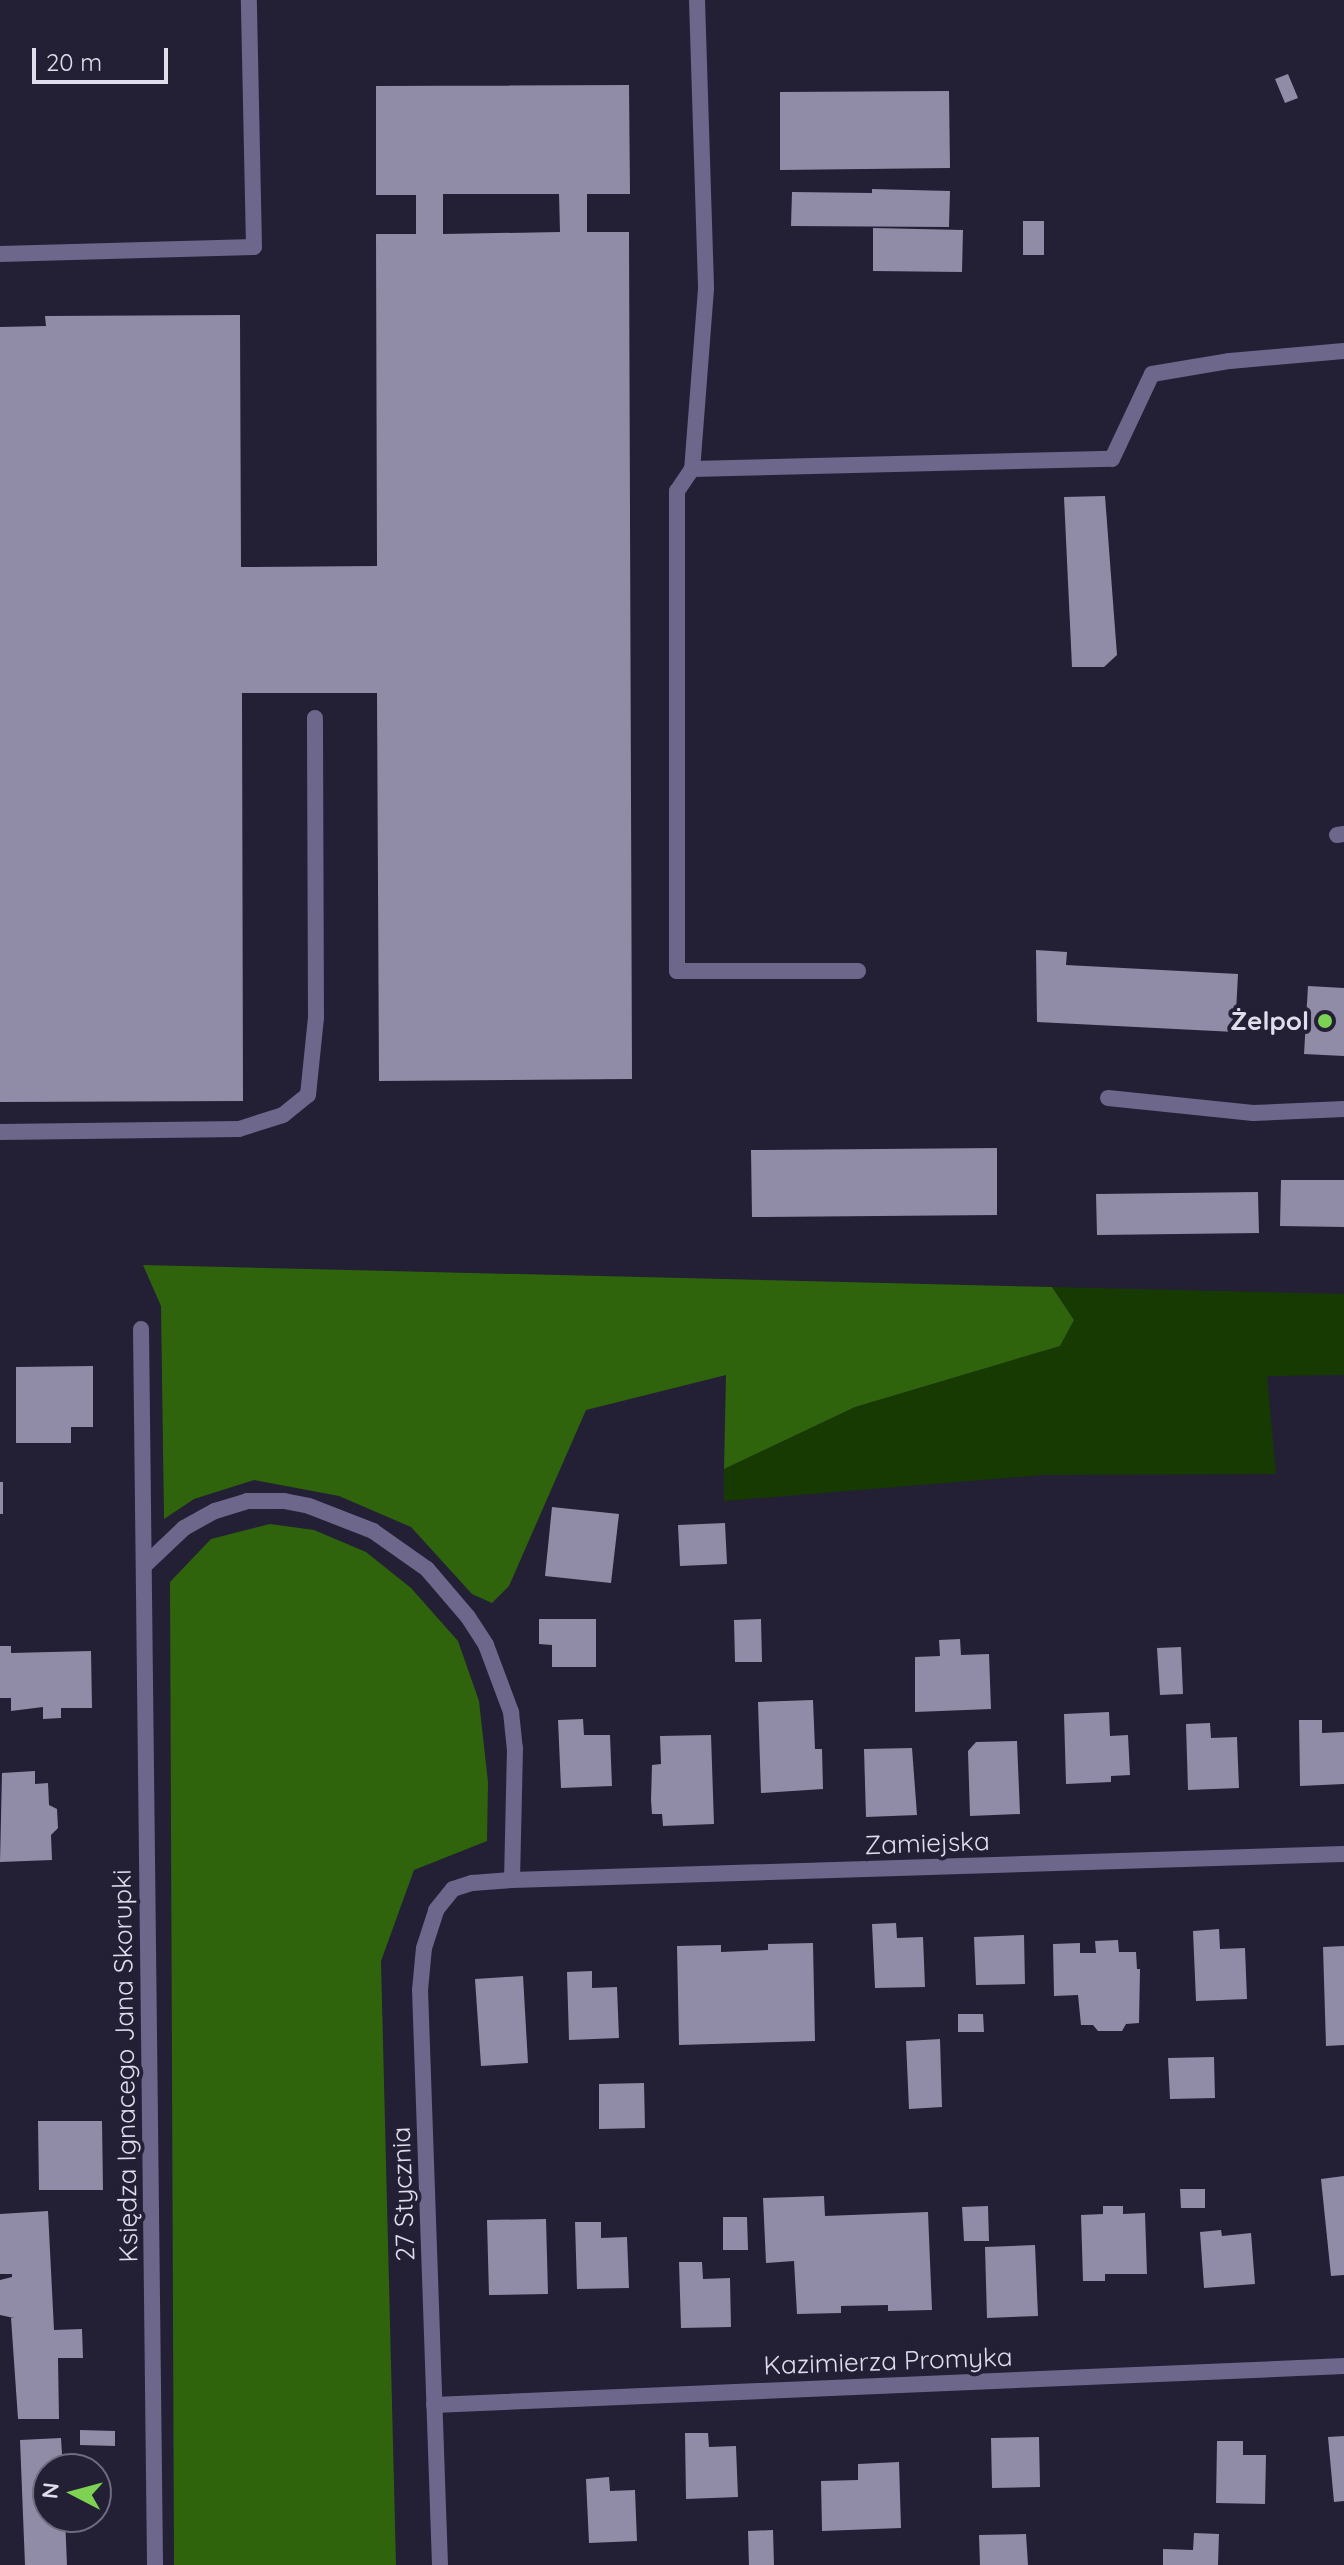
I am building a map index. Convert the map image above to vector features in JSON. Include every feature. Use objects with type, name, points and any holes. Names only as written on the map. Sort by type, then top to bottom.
[{"type":"street","points":[[0,254],[254,247],[249,0]]},
{"type":"street","points":[[697,0],[706,289],[692,469],[677,491],[677,971],[858,971]]},
{"type":"street","points":[[692,469],[1112,459],[1152,374],[1230,361],[1344,351]]},
{"type":"street","points":[[0,1132],[239,1129],[283,1115],[308,1095],[316,1017],[315,718]]},
{"type":"street","points":[[1108,1098],[1253,1113],[1344,1109]]},
{"type":"street","name":"Księdza Ignacego Jana Skorupki","points":[[141,1329],[155,2565]]},
{"type":"street","points":[[144,1566],[184,1528],[215,1511],[247,1501],[284,1501],[309,1506],[373,1531],[427,1569],[468,1617],[486,1645],[511,1712],[515,1748],[512,1880]]},
{"type":"street","name":"Zamiejska","points":[[512,1880],[1344,1854]]},
{"type":"street","name":"27 Stycznia","points":[[440,2565],[420,1990],[424,1948],[436,1910],[453,1889],[472,1883],[512,1880]]},
{"type":"street","name":"Kazimierza Promyka","points":[[434,2405],[1344,2366]]},
{"type":"green space","points":[[143,1265],[1052,1287],[1074,1320],[1060,1346],[855,1407],[724,1469],[726,1375],[586,1410],[509,1586],[492,1603],[472,1594],[411,1527],[339,1496],[254,1480],[194,1499],[164,1519],[161,1306]]},
{"type":"green space","points":[[1052,1287],[1344,1294],[1344,1375],[1267,1376],[1276,1474],[1043,1475],[724,1501],[724,1469],[855,1407],[1060,1346],[1074,1320]]},
{"type":"green space","points":[[270,1524],[314,1530],[366,1552],[411,1588],[458,1641],[479,1701],[488,1782],[487,1841],[414,1870],[381,1961],[396,2565],[174,2565],[170,1582],[211,1539]]},
{"type":"building","points":[[1288,74],[1298,98],[1285,103],[1275,79]]},
{"type":"building","points":[[629,85],[630,194],[587,194],[587,232],[629,232],[632,1079],[379,1081],[377,693],[242,693],[243,1101],[0,1102],[0,327],[46,326],[45,316],[240,315],[241,567],[377,566],[376,234],[416,234],[416,195],[376,195],[376,86]],"holes":[[[443,194],[559,194],[560,232],[443,234]]]},
{"type":"building","points":[[949,91],[950,168],[780,170],[780,92]]},
{"type":"building","points":[[872,189],[950,191],[949,227],[791,226],[792,192],[872,193]]},
{"type":"building","points":[[1023,221],[1044,221],[1044,255],[1023,255]]},
{"type":"building","points":[[873,228],[963,230],[962,272],[873,271]]},
{"type":"building","points":[[1105,496],[1117,655],[1104,667],[1072,667],[1064,497]]},
{"type":"building","points":[[1036,950],[1067,952],[1066,965],[1238,974],[1235,1032],[1037,1022]]},
{"type":"building","name":"Żelpol","points":[[1308,986],[1344,988],[1344,1056],[1304,1054]]},
{"type":"building","points":[[997,1148],[997,1215],[752,1217],[751,1150]]},
{"type":"building","points":[[1281,1180],[1344,1180],[1344,1227],[1280,1226]]},
{"type":"building","points":[[1258,1192],[1259,1233],[1097,1235],[1096,1194]]},
{"type":"building","points":[[93,1366],[93,1427],[71,1427],[71,1443],[16,1443],[16,1367]]},
{"type":"building","points":[[0,1482],[3,1482],[3,1514],[0,1514]]},
{"type":"building","points":[[552,1507],[619,1514],[611,1583],[545,1576]]},
{"type":"building","points":[[725,1523],[727,1564],[680,1566],[678,1525]]},
{"type":"building","points":[[539,1619],[596,1619],[596,1667],[552,1667],[552,1645],[539,1644]]},
{"type":"building","points":[[761,1619],[762,1662],[735,1662],[734,1620]]},
{"type":"building","points":[[960,1639],[961,1655],[989,1654],[991,1709],[915,1712],[915,1657],[940,1656],[939,1640]]},
{"type":"building","points":[[0,1646],[11,1646],[11,1653],[91,1651],[92,1708],[61,1708],[61,1718],[43,1719],[43,1707],[11,1711],[11,1698],[0,1698]]},
{"type":"building","points":[[1181,1647],[1183,1694],[1160,1695],[1157,1648]]},
{"type":"building","points":[[813,1700],[815,1749],[822,1749],[823,1789],[761,1793],[758,1702]]},
{"type":"building","points":[[1109,1712],[1110,1736],[1128,1735],[1130,1775],[1111,1776],[1111,1782],[1066,1784],[1064,1714]]},
{"type":"building","points":[[583,1719],[584,1735],[610,1735],[612,1786],[561,1788],[558,1720]]},
{"type":"building","points":[[1299,1720],[1322,1720],[1322,1733],[1344,1732],[1344,1784],[1300,1786]]},
{"type":"building","points":[[1210,1723],[1211,1738],[1237,1737],[1239,1788],[1188,1790],[1186,1724]]},
{"type":"building","points":[[711,1735],[714,1824],[663,1826],[662,1814],[652,1814],[651,1800],[652,1765],[661,1764],[660,1736]]},
{"type":"building","points":[[1017,1741],[1020,1814],[970,1816],[968,1751],[976,1742]]},
{"type":"building","points":[[912,1748],[917,1815],[866,1817],[864,1749]]},
{"type":"building","points":[[35,1771],[35,1784],[48,1783],[49,1805],[57,1809],[58,1828],[51,1835],[52,1860],[0,1862],[2,1773]]},
{"type":"building","points":[[896,1923],[897,1938],[923,1937],[925,1987],[875,1988],[872,1924]]},
{"type":"building","points":[[1219,1929],[1220,1949],[1245,1948],[1247,1999],[1196,2001],[1193,1931]]},
{"type":"building","points":[[1024,1935],[1025,1984],[976,1985],[974,1937]]},
{"type":"building","points":[[1118,1940],[1119,1952],[1136,1952],[1137,1969],[1140,1969],[1139,2023],[1126,2024],[1122,2031],[1098,2031],[1093,2025],[1081,2025],[1078,1995],[1054,1996],[1053,1944],[1080,1943],[1080,1953],[1096,1953],[1095,1941]]},
{"type":"building","points":[[813,1943],[815,2041],[679,2045],[677,1946],[721,1945],[721,1952],[768,1950],[768,1944]]},
{"type":"building","points":[[1344,1946],[1344,2045],[1326,2046],[1323,1947]]},
{"type":"building","points":[[592,1971],[592,1988],[617,1987],[619,2038],[569,2040],[567,1972]]},
{"type":"building","points":[[523,1976],[528,2063],[481,2066],[475,1979]]},
{"type":"building","points":[[958,2014],[983,2014],[984,2032],[958,2032]]},
{"type":"building","points":[[940,2039],[942,2107],[909,2109],[906,2041]]},
{"type":"building","points":[[1214,2057],[1215,2098],[1170,2099],[1168,2058]]},
{"type":"building","points":[[644,2083],[645,2128],[599,2129],[599,2084]]},
{"type":"building","points":[[38,2121],[102,2121],[103,2190],[39,2190]]},
{"type":"building","points":[[1344,2176],[1344,2275],[1331,2276],[1321,2179]]},
{"type":"building","points":[[1180,2189],[1205,2189],[1205,2208],[1181,2208]]},
{"type":"building","points":[[824,2196],[825,2216],[928,2212],[932,2310],[888,2311],[888,2305],[841,2306],[841,2313],[797,2314],[794,2261],[766,2263],[763,2198]]},
{"type":"building","points":[[988,2206],[989,2241],[964,2241],[962,2207]]},
{"type":"building","points":[[1103,2206],[1123,2206],[1123,2214],[1145,2213],[1147,2274],[1105,2274],[1105,2281],[1083,2281],[1081,2215],[1103,2214]]},
{"type":"building","points":[[48,2211],[54,2330],[82,2329],[83,2358],[58,2358],[59,2419],[18,2419],[11,2318],[14,2318],[0,2315],[0,2280],[12,2277],[12,2274],[0,2274],[0,2214]]},
{"type":"building","points":[[723,2217],[747,2217],[748,2250],[723,2250]]},
{"type":"building","points":[[546,2219],[548,2294],[489,2295],[487,2220]]},
{"type":"building","points":[[575,2222],[601,2222],[601,2238],[627,2237],[629,2288],[577,2289]]},
{"type":"building","points":[[1221,2230],[1222,2236],[1251,2233],[1255,2284],[1204,2288],[1200,2232]]},
{"type":"building","points":[[1035,2245],[1038,2316],[987,2318],[985,2247]]},
{"type":"building","points":[[679,2262],[702,2262],[703,2279],[730,2278],[731,2327],[681,2328]]},
{"type":"building","points":[[80,2430],[115,2431],[115,2446],[80,2445]]},
{"type":"building","points":[[685,2433],[708,2433],[709,2447],[736,2446],[738,2497],[686,2499]]},
{"type":"building","points":[[1344,2436],[1344,2501],[1334,2502],[1328,2437]]},
{"type":"building","points":[[1039,2437],[1040,2487],[992,2488],[991,2438]]},
{"type":"building","points":[[61,2438],[62,2453],[32,2453],[32,2533],[66,2533],[67,2565],[25,2565],[20,2440]]},
{"type":"building","points":[[1217,2441],[1243,2441],[1243,2455],[1266,2455],[1265,2504],[1216,2503]]},
{"type":"building","points":[[899,2462],[901,2528],[822,2531],[821,2481],[858,2480],[858,2464]]},
{"type":"building","points":[[609,2477],[610,2491],[635,2490],[637,2541],[589,2543],[586,2479]]},
{"type":"building","points":[[773,2530],[774,2565],[749,2565],[748,2531]]},
{"type":"building","points":[[1194,2533],[1219,2534],[1218,2565],[1163,2565],[1163,2549],[1193,2550]]},
{"type":"building","points":[[1026,2534],[1028,2565],[980,2565],[979,2535]]},
{"type":"place","name":"Żelpol","points":[[1325,1021]]}]
